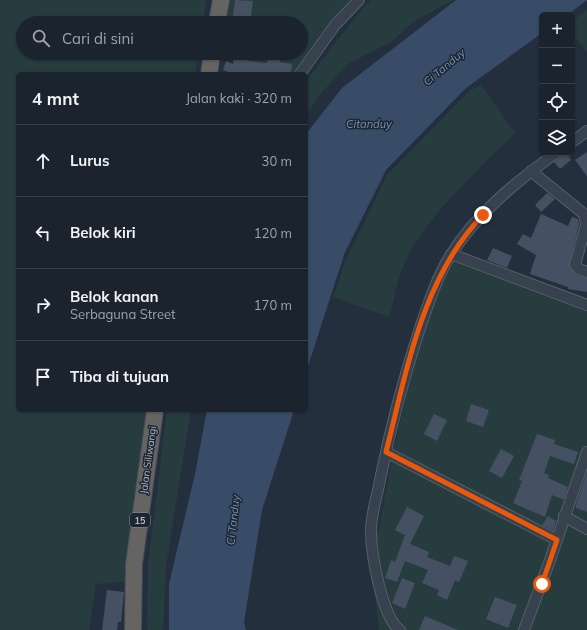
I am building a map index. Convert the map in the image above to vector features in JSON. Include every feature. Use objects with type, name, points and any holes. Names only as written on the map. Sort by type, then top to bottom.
[{"type":"highway","points":[[218,16],[221,0]]},
{"type":"highway","points":[[209,72],[211,60]]},
{"type":"highway","name":"Jalan Siliwangi","points":[[132,630],[134,564],[155,412]]},
{"type":"street","points":[[301,72],[335,25],[359,0]]},
{"type":"street","points":[[575,140],[587,131]]},
{"type":"street","points":[[400,630],[389,618],[373,558],[371,530],[386,452],[407,366],[433,289],[451,254],[475,223],[531,171],[552,156]]},
{"type":"street","points":[[531,171],[584,214],[586,225],[575,265],[579,269],[587,272]]},
{"type":"street","points":[[451,254],[587,304]]},
{"type":"street","points":[[386,452],[557,540]]},
{"type":"street","points":[[524,630],[587,452]]},
{"type":"street","points":[[564,516],[587,529]]},
{"type":"green space","points":[[0,0],[206,0],[204,16],[16,16],[16,60],[197,60],[195,72],[16,72],[16,412],[149,412],[126,581],[96,584],[89,630],[0,630]]},
{"type":"green space","points":[[229,0],[350,0],[329,22],[308,52],[308,16],[227,16]]},
{"type":"green space","points":[[371,0],[454,0],[416,20],[391,42],[348,64],[324,90],[308,112],[308,78],[362,9]]},
{"type":"green space","points":[[587,10],[587,52],[575,37],[575,19]]},
{"type":"green space","points":[[231,60],[303,60],[294,72],[259,72]]},
{"type":"green space","points":[[481,85],[515,133],[452,196],[423,232],[411,250],[403,267],[389,317],[333,297],[345,262],[387,175],[469,91]]},
{"type":"green space","points":[[456,257],[587,307],[587,630],[379,630],[369,547],[378,533],[392,458],[411,374],[436,290]]},
{"type":"green space","points":[[167,412],[191,412],[166,566],[163,630],[147,630],[148,565]]},
{"type":"water","name":"Citanduy","points":[[456,0],[587,0],[571,12],[539,12],[539,35],[466,88],[386,170],[345,252],[308,366],[308,131],[342,88]]},
{"type":"water","name":"Ci Tanduy","points":[[207,412],[293,412],[262,510],[244,622],[246,630],[169,630],[169,584],[195,474]]},
{"type":"building","points":[[235,0],[253,1],[251,16],[233,16]]},
{"type":"building","points":[[234,60],[248,60],[267,63],[268,60],[280,60],[280,62],[292,64],[291,72],[228,72],[223,70],[226,61],[233,64]]},
{"type":"building","points":[[587,152],[587,176],[575,160]]},
{"type":"building","points":[[562,156],[568,156],[571,160],[560,169],[554,162]]},
{"type":"building","points":[[547,193],[555,199],[541,212],[535,205]]},
{"type":"building","points":[[541,214],[568,226],[572,217],[578,219],[579,225],[569,266],[575,274],[587,278],[587,292],[568,289],[568,287],[530,274],[536,255],[517,244],[523,234],[531,238]]},
{"type":"building","points":[[493,248],[512,256],[507,268],[487,260]]},
{"type":"building","points":[[471,404],[489,410],[483,427],[466,421]]},
{"type":"building","points":[[434,414],[447,420],[437,441],[424,434]]},
{"type":"building","points":[[537,434],[555,440],[554,444],[578,452],[574,464],[550,456],[544,473],[549,475],[548,478],[568,487],[564,500],[552,495],[545,517],[513,503],[522,481],[519,480]]},
{"type":"building","points":[[501,449],[514,456],[502,478],[489,471]]},
{"type":"building","points":[[587,472],[587,512],[576,508],[576,505]]},
{"type":"building","points":[[407,507],[424,516],[410,544],[429,552],[427,557],[450,566],[454,556],[468,561],[459,582],[455,580],[447,600],[437,595],[439,590],[422,583],[428,570],[405,561],[397,582],[385,578],[391,560],[395,562],[405,535],[395,530]]},
{"type":"building","points":[[548,516],[556,521],[553,531],[542,525]]},
{"type":"building","points":[[402,578],[415,583],[405,609],[392,603]]},
{"type":"building","points":[[107,590],[124,592],[121,622],[118,622],[117,630],[102,630]]},
{"type":"building","points":[[495,597],[517,605],[508,628],[486,619]]},
{"type":"building","points":[[425,616],[458,630],[419,630]]},
{"type":"route","points":[[483,215],[451,254],[433,289],[407,366],[386,452],[557,540],[542,584]]}]
